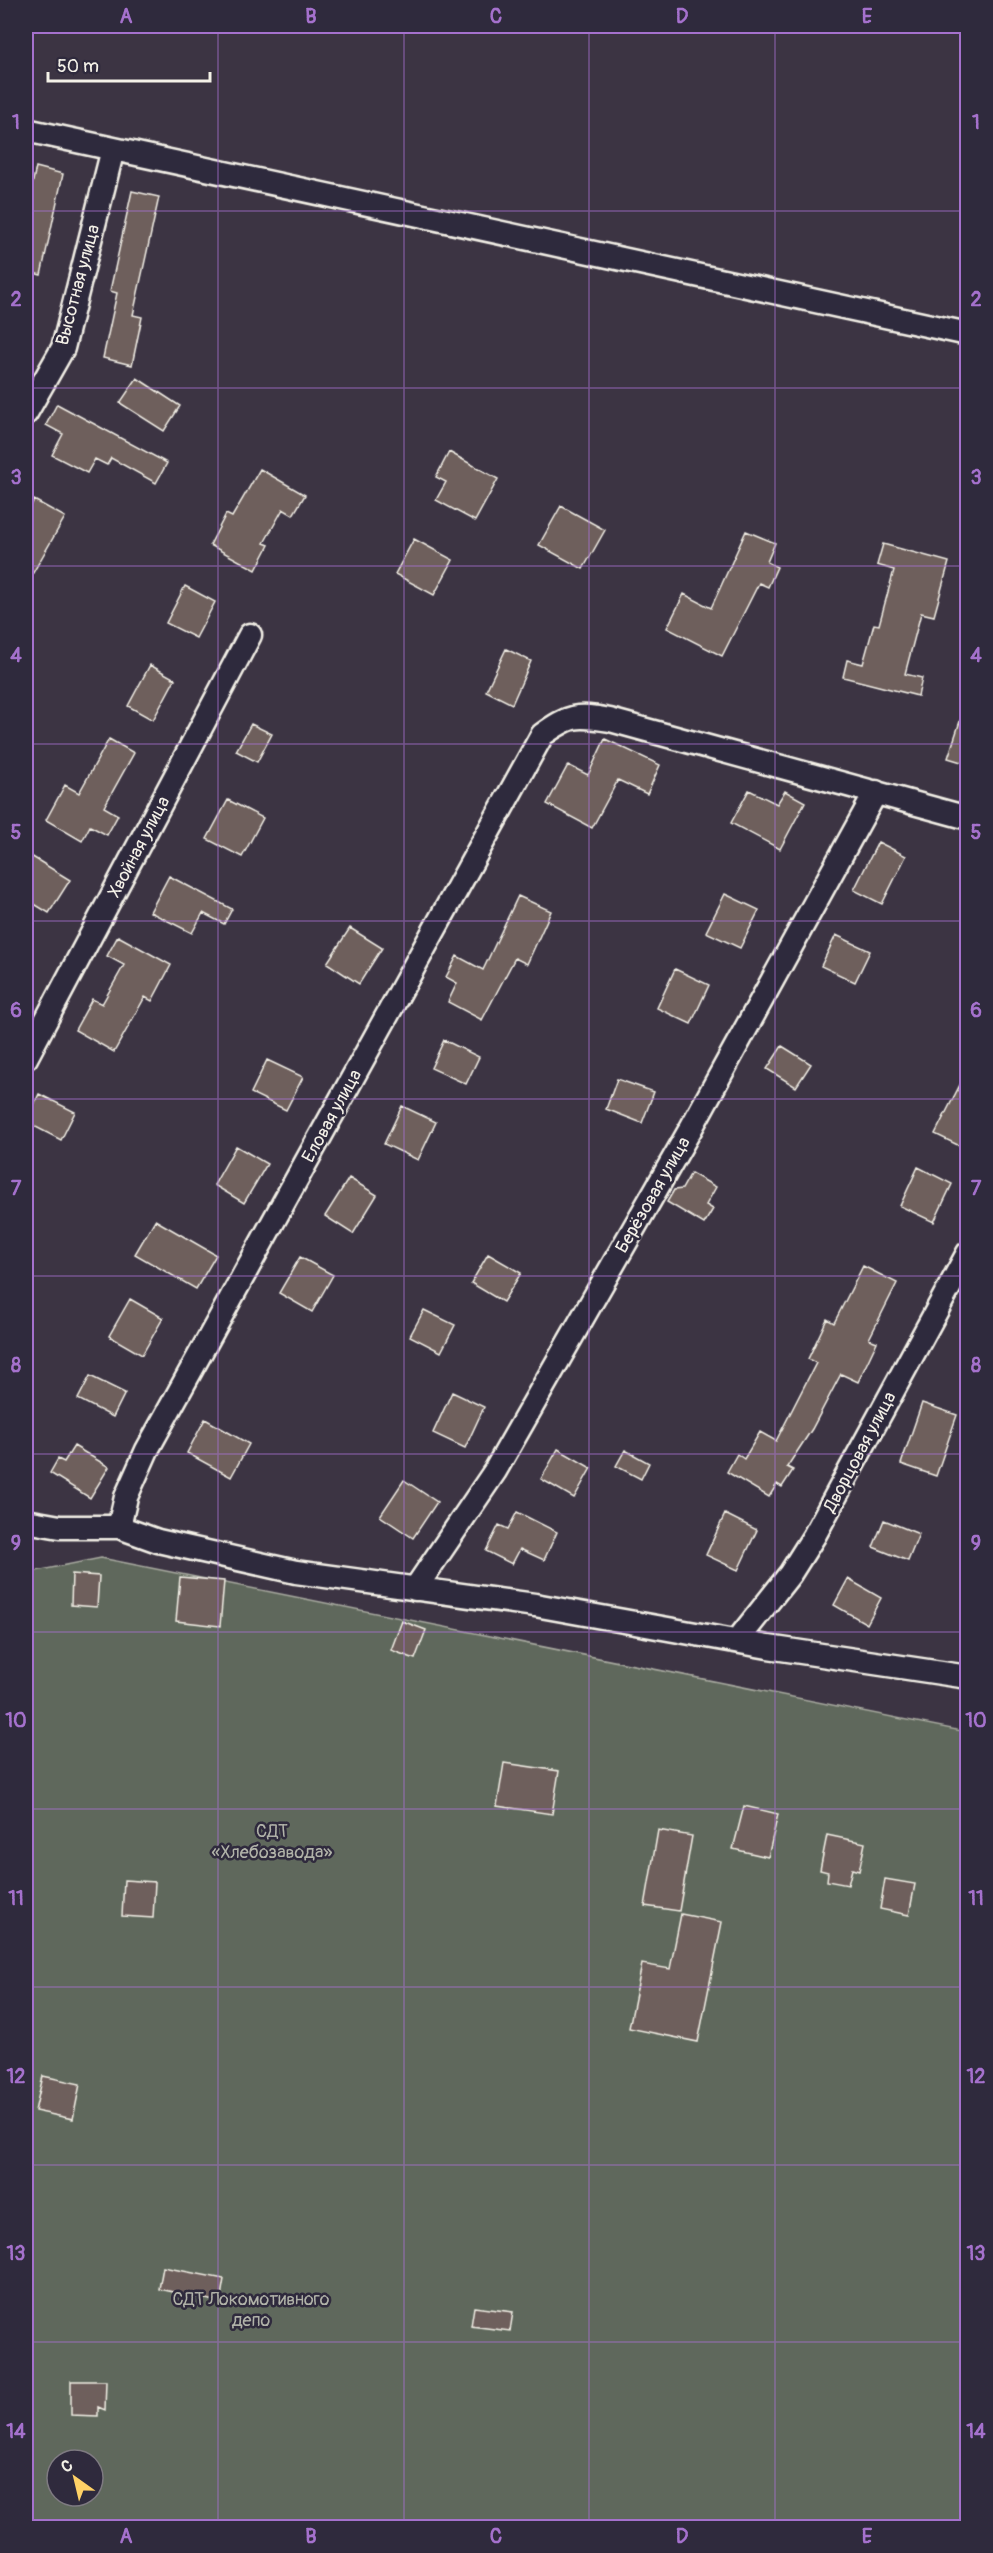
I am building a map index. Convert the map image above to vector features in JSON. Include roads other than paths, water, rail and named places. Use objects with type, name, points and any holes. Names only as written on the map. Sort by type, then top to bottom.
[{"type":"street","points":[[26,130],[968,334]]},
{"type":"street","name":"Высотная улица","points":[[26,413],[63,348],[113,149]]},
{"type":"street","name":"Хвойная улица","points":[[26,1058],[250,635]]},
{"type":"street","name":"Еловая улица","points":[[119,1527],[126,1497],[158,1430],[542,735],[565,718],[580,715],[610,720],[876,792]]},
{"type":"street","points":[[876,792],[968,818]]},
{"type":"street","name":"Берёзовая улица","points":[[415,1589],[495,1471],[690,1130],[876,792]]},
{"type":"street","name":"Дворцовая улица","points":[[737,1641],[790,1574],[814,1536],[968,1253]]},
{"type":"street","points":[[26,1521],[60,1527],[119,1527],[158,1540],[296,1572],[535,1605],[737,1641],[968,1677]]},
{"type":"park label","name":"СДТ «Хлебозавода»","points":[[272,1841]]},
{"type":"park label","name":"СДТ Локомотивного депо","points":[[251,2309]]}]
